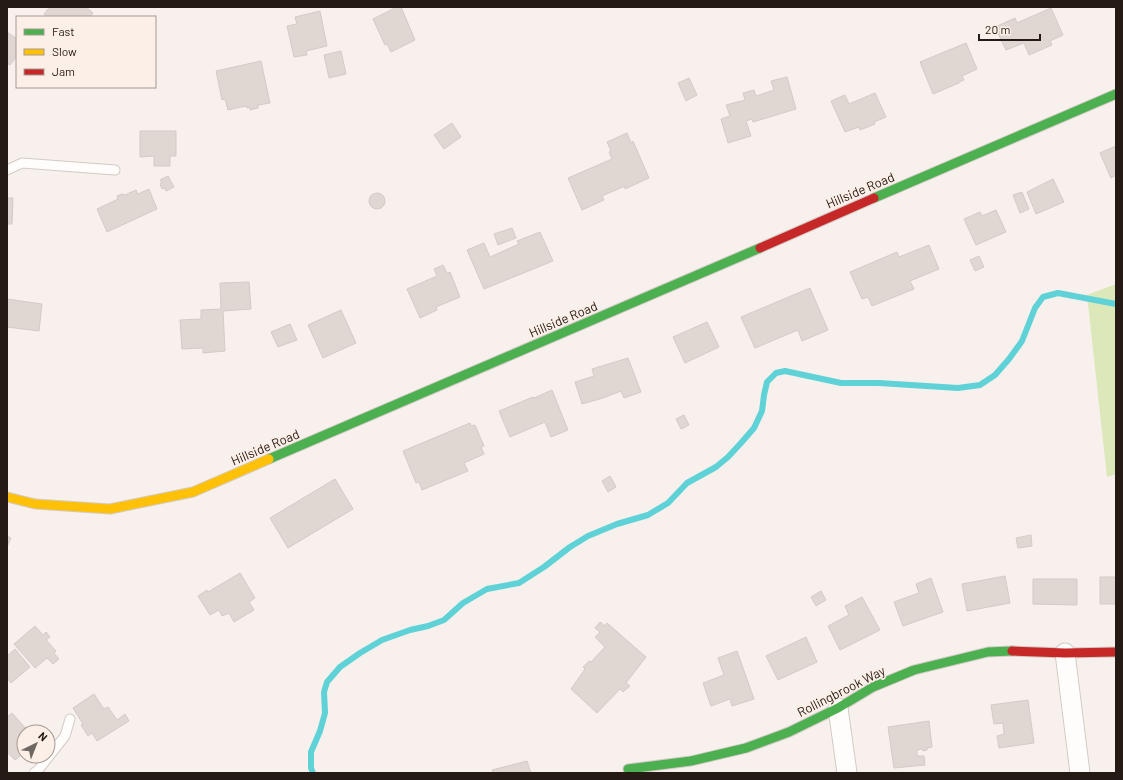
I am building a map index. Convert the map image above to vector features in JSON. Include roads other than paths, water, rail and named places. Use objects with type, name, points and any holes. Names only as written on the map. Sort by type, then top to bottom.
[{"type":"street","name":"Hillside Road","points":[[7,497],[34,504],[110,509],[193,492],[1116,94]]},
{"type":"street","name":"Rollingbrook Way","points":[[628,769],[691,761],[746,748],[789,732],[838,708],[873,687],[914,670],[953,660],[988,652],[1116,652]]},
{"type":"street","points":[[1065,653],[1080,773]]},
{"type":"street","points":[[838,708],[847,773]]},
{"type":"lane","points":[[7,170],[22,163],[115,170]]},
{"type":"lane","points":[[34,773],[39,769],[65,736],[70,719]]},
{"type":"waterway","points":[[313,773],[311,768],[311,752],[320,731],[325,713],[324,692],[327,682],[340,667],[382,640],[444,620],[463,603],[487,589],[519,583],[588,536],[617,524],[648,515],[668,503],[687,483],[716,467],[728,457],[754,428],[762,411],[767,382],[776,373],[785,371],[841,383],[879,383],[958,388],[980,385],[995,375],[1022,341],[1035,308],[1043,297],[1058,293],[1116,304]]}]
